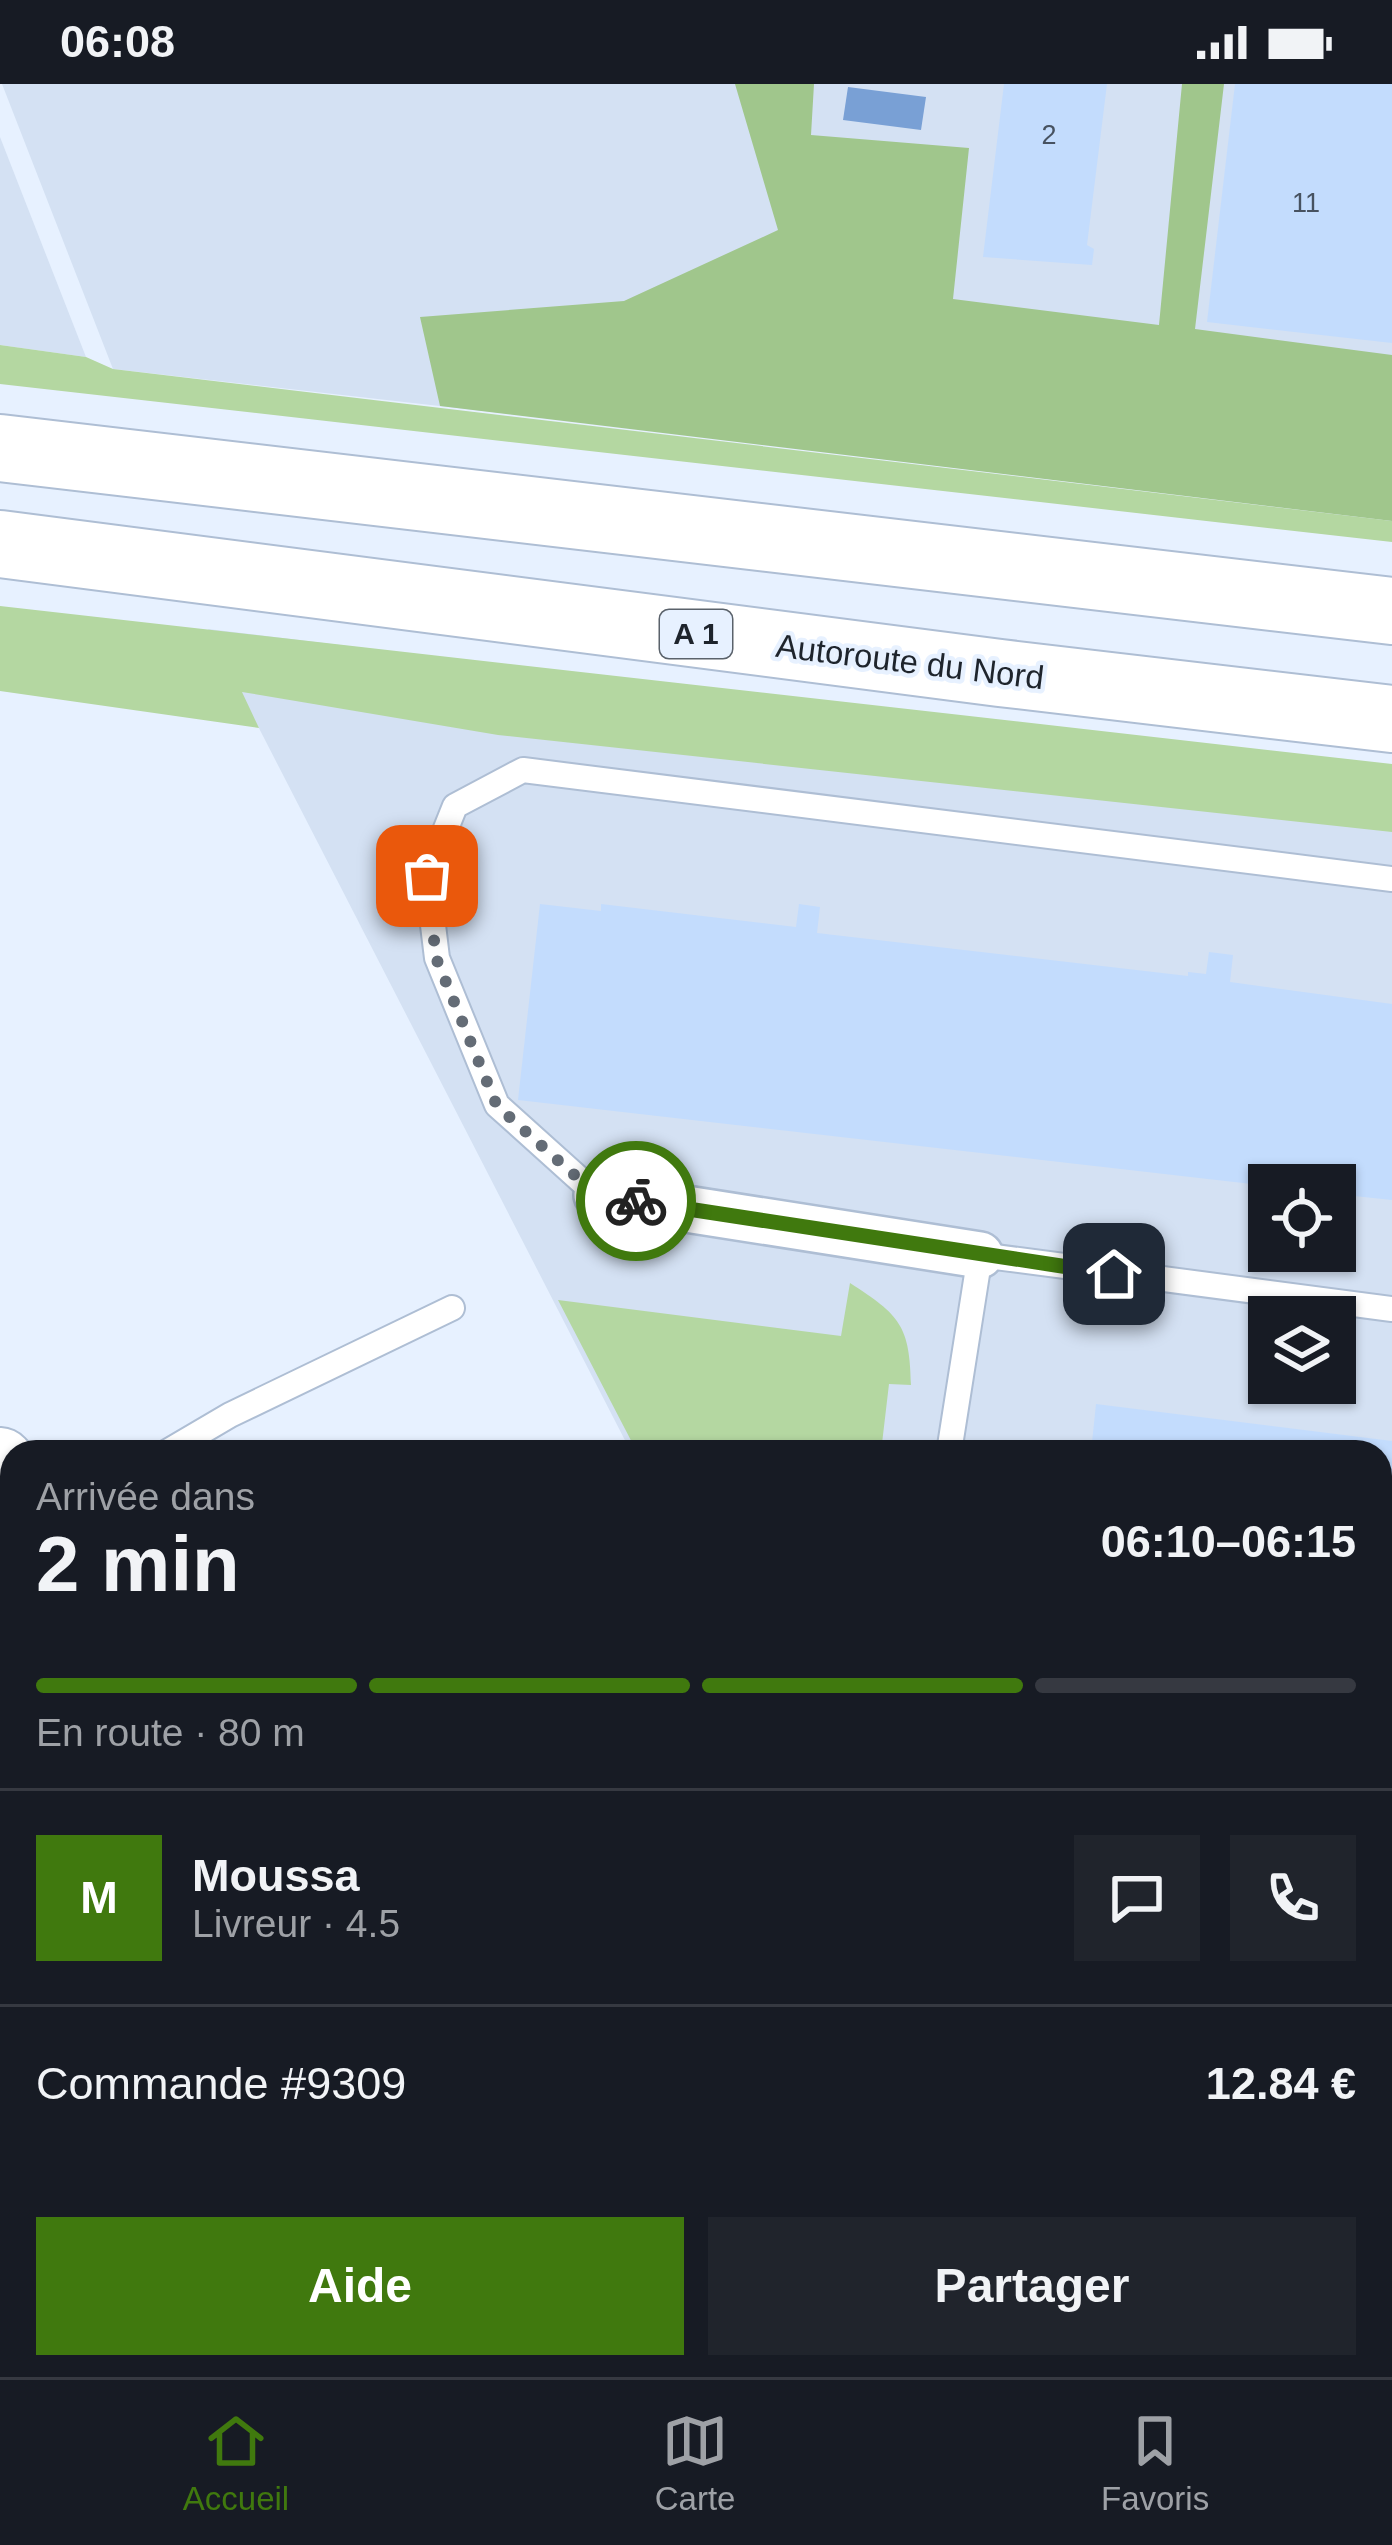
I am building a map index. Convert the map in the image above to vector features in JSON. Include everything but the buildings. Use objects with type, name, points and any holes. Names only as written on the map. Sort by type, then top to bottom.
[{"type":"main road","points":[[0,448],[1392,611]]},
{"type":"main road","name":"Autoroute du Nord","points":[[0,544],[1392,719]]},
{"type":"street","points":[[597,1195],[980,1255]]},
{"type":"lane","points":[[597,1195],[497,1106],[436,958],[427,876],[454,806],[523,770],[1392,879]]},
{"type":"lane","points":[[952,1440],[980,1255],[1392,1309]]},
{"type":"lane","points":[[187,1440],[452,1309]]},
{"type":"shaded area","points":[[2,84],[1392,84],[1392,514],[113,369]]},
{"type":"shaded area","points":[[0,137],[86,357],[0,345]]},
{"type":"shaded area","points":[[208,629],[1392,773],[1392,1440],[625,1440]]},
{"type":"green space","points":[[735,84],[814,84],[811,135],[969,148],[953,299],[1159,325],[1182,84],[1224,84],[1195,329],[1392,355],[1392,521],[440,406],[420,317],[624,301],[778,230]]},
{"type":"green space","points":[[0,345],[86,357],[113,369],[1392,521],[1392,542],[0,384]]},
{"type":"green space","points":[[0,606],[1392,764],[1392,832],[498,735],[242,692],[259,728],[0,691]]},
{"type":"green space","points":[[850,1283],[891,1314],[904,1335],[911,1385],[889,1384],[882,1440],[631,1440],[558,1300],[841,1336]]},
{"type":"water","points":[[848,87],[926,97],[921,130],[843,120]]},
{"type":"way so far","points":[[427,876],[436,958],[497,1106],[597,1195],[636,1201]]},
{"type":"route","points":[[636,1201],[1114,1274]]}]
